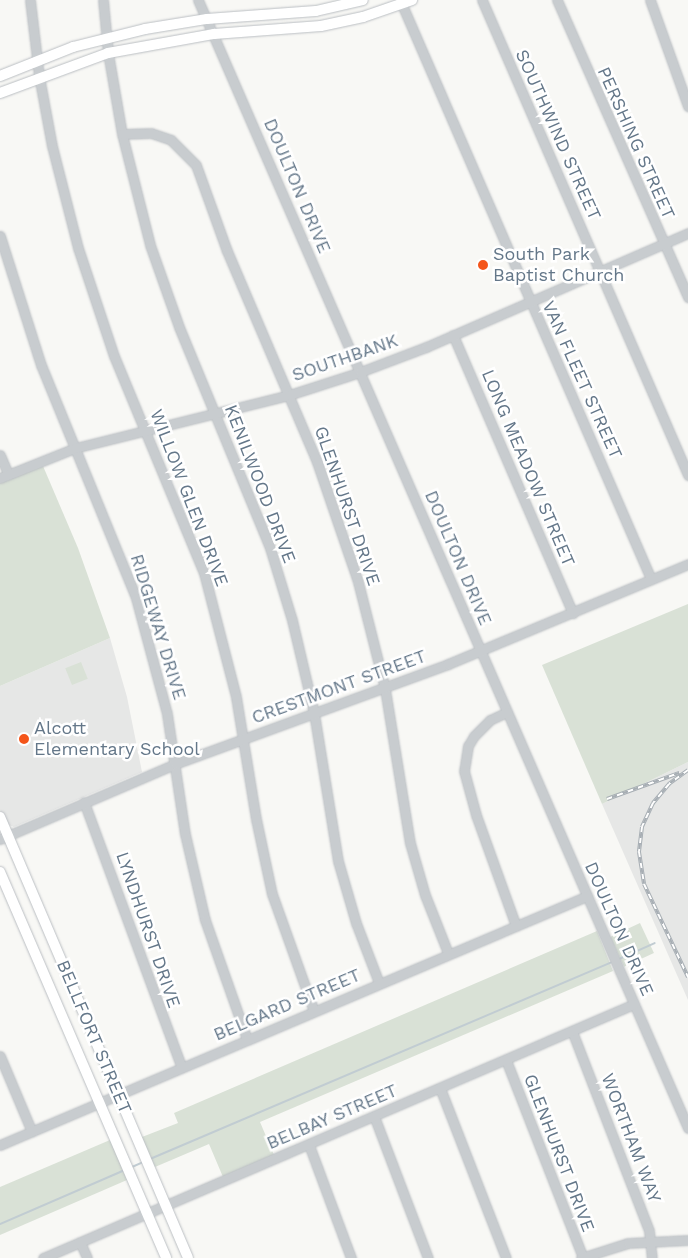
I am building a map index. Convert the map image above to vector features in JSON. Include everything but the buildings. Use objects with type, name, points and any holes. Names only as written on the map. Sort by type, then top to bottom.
[{"type":"main road","points":[[0,76],[37,60],[107,38],[207,19],[316,11],[363,0]]},
{"type":"main road","points":[[0,93],[39,76],[108,52],[214,34],[321,26],[412,0]]},
{"type":"main road","name":"BELLFORT STREET","points":[[0,817],[4,837],[119,1094],[188,1258]]},
{"type":"main road","name":"BELLFORT STREET","points":[[0,872],[166,1258]]},
{"type":"street","name":"WILLOW GLEN DRIVE","points":[[30,0],[39,76],[78,248],[114,356],[204,573],[245,738],[256,819],[272,894],[314,1011]]},
{"type":"street","name":"KENILWOOD DRIVE","points":[[103,0],[108,52],[122,134],[150,245],[179,327],[270,548],[292,620],[314,713],[338,861],[356,923],[379,983]]},
{"type":"street","name":"DOULTON DRIVE","points":[[198,0],[688,1128]]},
{"type":"street","name":"SOUTHWIND STREET","points":[[482,0],[688,475]]},
{"type":"street","name":"PERSHING STREET","points":[[557,0],[688,298]]},
{"type":"street","points":[[650,0],[688,106]]},
{"type":"street","name":"VAN FLEET STREET","points":[[400,2],[651,579]]},
{"type":"street","name":"GLENHURST DRIVE","points":[[122,134],[150,133],[171,140],[196,165],[227,251],[289,395],[339,523],[358,582],[384,689],[410,843],[425,895],[448,953]]},
{"type":"street","name":"SOUTHBANK","points":[[4,476],[75,448],[145,429],[289,395],[360,372],[453,335],[688,233]]},
{"type":"street","name":"RIDGEWAY DRIVE","points":[[0,236],[41,365],[136,598],[155,660],[176,764],[188,850],[205,920],[247,1039]]},
{"type":"street","name":"LONG MEADOW STREET","points":[[453,335],[573,613]]},
{"type":"street","points":[[0,455],[4,476]]},
{"type":"street","name":"CRESTMONT STREET","points":[[4,837],[176,764],[481,652],[688,564]]},
{"type":"street","points":[[507,712],[490,720],[474,736],[468,746],[464,771],[478,823],[516,926]]},
{"type":"street","name":"LYNDHURST DRIVE","points":[[84,802],[158,1011],[182,1068]]},
{"type":"street","name":"BELGARD STREET","points":[[0,1145],[448,953],[587,896]]},
{"type":"street","name":"BELBAY STREET","points":[[43,1258],[146,1213],[309,1146],[634,1004]]},
{"type":"street","name":"WORTHAM WAY","points":[[572,1031],[650,1240],[652,1258]]},
{"type":"street","points":[[0,1056],[32,1132]]},
{"type":"street","name":"GLENHURST DRIVE","points":[[506,1060],[582,1258]]},
{"type":"street","points":[[440,1088],[506,1258]]},
{"type":"street","points":[[374,1116],[428,1258]]},
{"type":"street","points":[[309,1146],[352,1258]]},
{"type":"street","points":[[582,1258],[606,1247],[650,1240],[688,1240]]},
{"type":"street","points":[[80,1242],[87,1258]]},
{"type":"shaded area","points":[[43,466],[78,548],[110,638],[0,686],[0,483]]},
{"type":"shaded area","points":[[688,604],[688,762],[602,804],[542,665]]},
{"type":"shaded area","points":[[110,638],[127,697],[142,772],[14,827],[6,824],[0,810],[0,686]]},
{"type":"shaded area","points":[[81,662],[88,679],[72,685],[65,668]]},
{"type":"shaded area","points":[[688,762],[688,1000],[602,804]]},
{"type":"shaded area","points":[[640,923],[654,953],[624,967],[610,937]]},
{"type":"shaded area","points":[[597,931],[613,971],[260,1122],[274,1155],[223,1177],[209,1144],[155,1167],[142,1137],[178,1123],[174,1113]]},
{"type":"shaded area","points":[[110,1140],[127,1180],[0,1235],[0,1187]]},
{"type":"waterway","points":[[619,959],[655,943]]},
{"type":"waterway","points":[[150,1159],[612,962]]},
{"type":"waterway","points":[[132,1167],[143,1162]]},
{"type":"waterway","points":[[0,1224],[125,1170]]},
{"type":"railway","points":[[688,770],[669,784],[653,803],[642,827],[639,852],[644,884],[688,977]]},
{"type":"railway","points":[[607,799],[679,773]]},
{"type":"place","name":"South Park Baptist Church","points":[[483,265]]},
{"type":"place","name":"Alcott Elementary School","points":[[24,739]]}]
